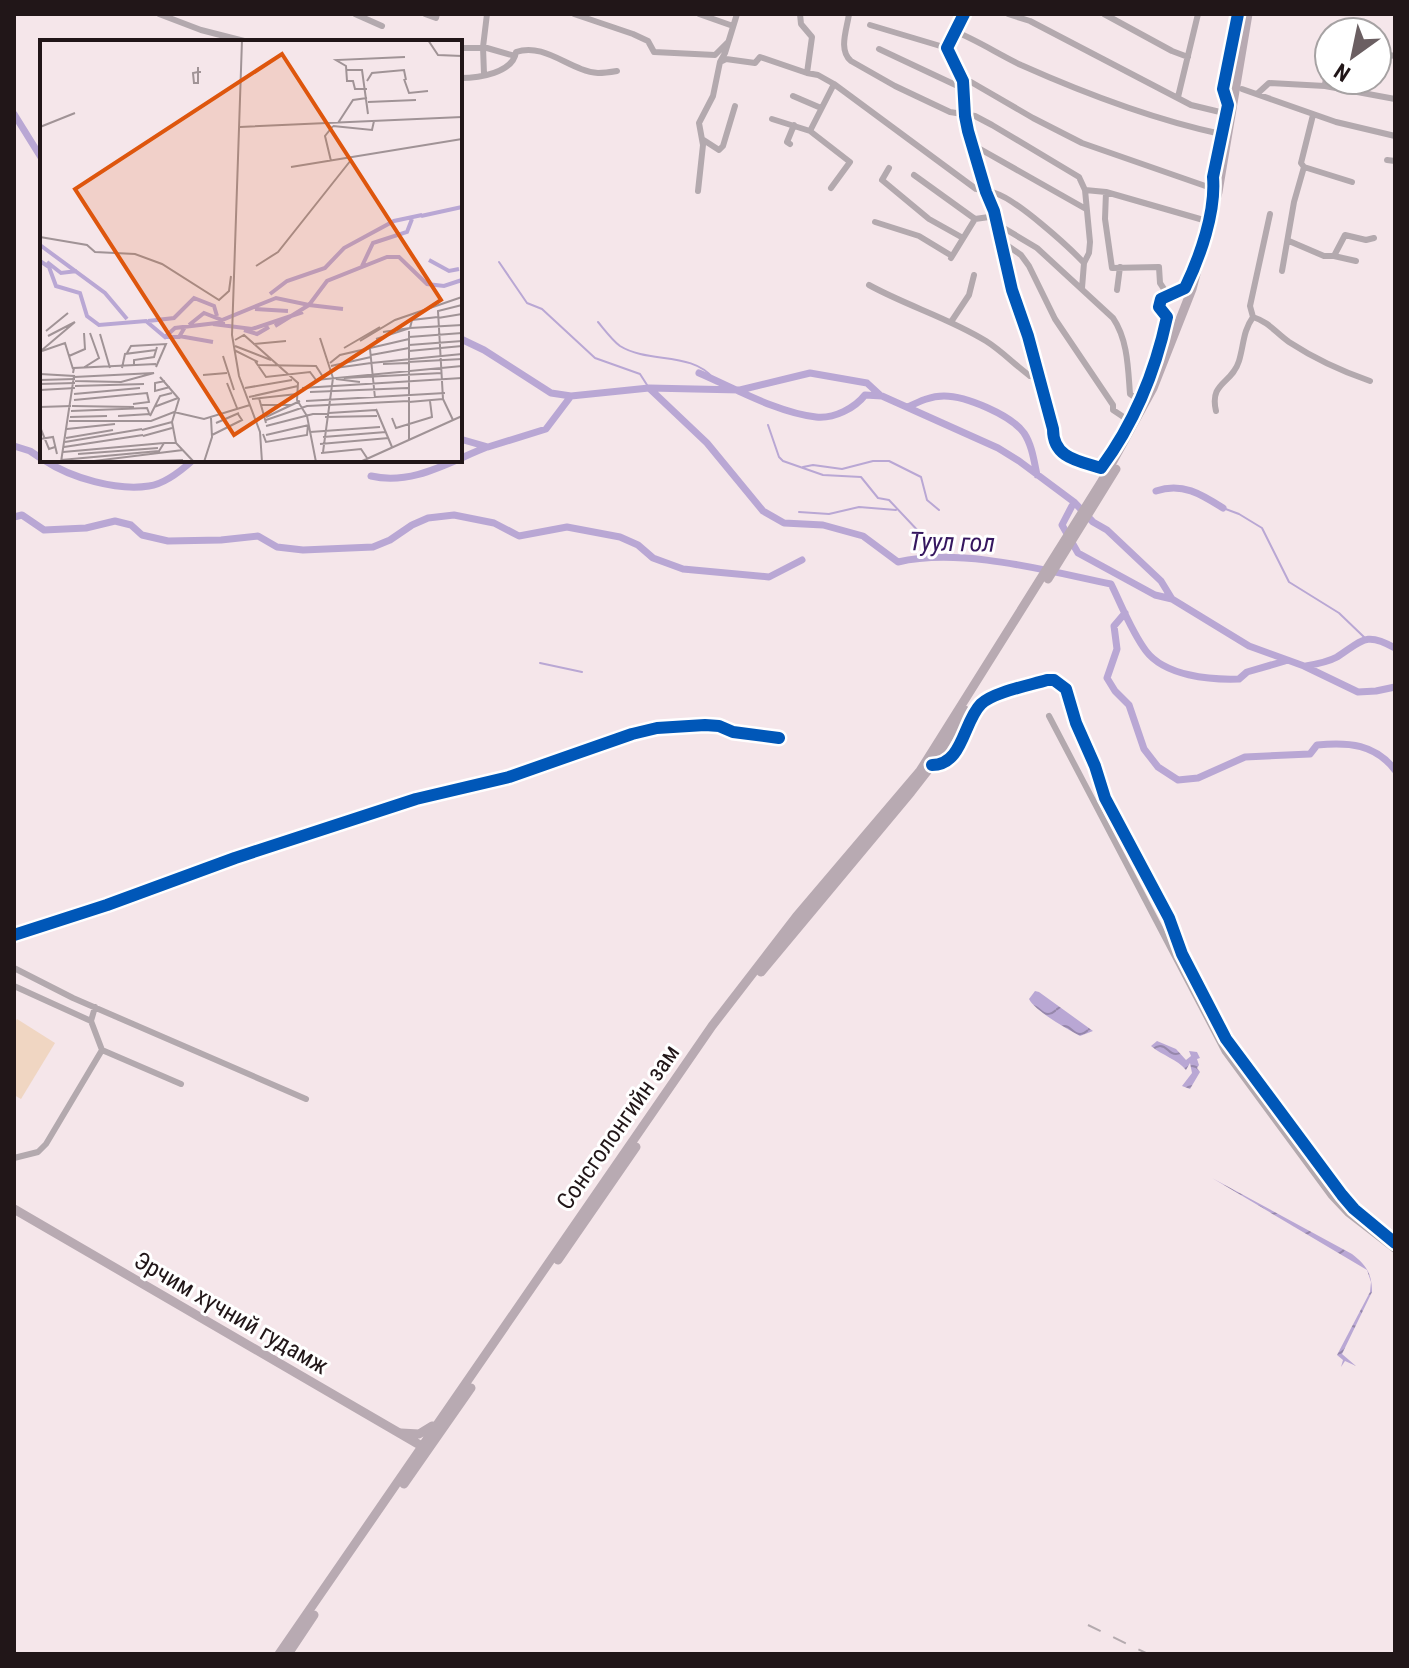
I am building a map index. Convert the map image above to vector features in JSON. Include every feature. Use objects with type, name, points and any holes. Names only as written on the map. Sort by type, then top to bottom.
[{"type":"main road","points":[[1008,636],[1105,482],[1162,382],[1195,298],[1225,185],[1251,14]]},
{"type":"main road","points":[[1105,482],[1143,403],[1198,264],[1218,192],[1230,112],[1248,34]]},
{"type":"main road","name":"Сонсголонгийн зам","points":[[288,1654],[425,1448],[717,1030],[932,765],[1008,636]]},
{"type":"main road","name":"Сонсголонгийн зам","points":[[279,1654],[425,1448],[439,1421],[712,1026],[796,917],[920,771],[1008,636]]},
{"type":"main road","name":"Эрчим хүчний гудамж","points":[[14,1209],[425,1448]]},
{"type":"main road","points":[[398,1433],[419,1434],[439,1421]]},
{"type":"main road","points":[[398,1433],[408,1445],[408,1468]]},
{"type":"street","points":[[159,14],[201,30],[240,40]]},
{"type":"street","points":[[355,14],[382,26]]},
{"type":"street","points":[[425,14],[436,18],[437,14]]},
{"type":"street","points":[[484,74],[487,14]]},
{"type":"street","points":[[574,14],[641,37],[653,46],[654,52],[715,55],[728,42]]},
{"type":"street","points":[[699,14],[733,26]]},
{"type":"street","points":[[698,191],[702,139],[699,123],[713,96],[720,62],[737,14]]},
{"type":"street","points":[[800,14],[801,24],[812,37],[807,73]]},
{"type":"street","points":[[849,14],[844,44],[846,56],[851,61],[950,112],[975,116],[1079,177],[1085,190],[1090,242],[1082,288]]},
{"type":"street","points":[[964,14],[947,48],[963,84],[965,116],[1053,429],[1053,443],[1061,453],[1101,468],[1133,420],[1109,410],[1113,405],[1055,319],[1029,266],[1021,255],[1001,241]]},
{"type":"street","points":[[1008,14],[1030,18],[1191,105],[1230,112]]},
{"type":"street","points":[[1104,14],[1188,57]]},
{"type":"street","points":[[1163,354],[1167,317],[1159,307],[1161,299],[1185,288],[1198,264],[1214,189],[1213,177],[1221,134],[1230,112],[1223,89],[1238,14]]},
{"type":"street","points":[[1178,97],[1195,15]]},
{"type":"street","points":[[870,25],[947,48]]},
{"type":"street","points":[[954,31],[1112,104],[1168,122],[1221,134]]},
{"type":"street","points":[[462,48],[483,48],[515,56]]},
{"type":"street","points":[[879,49],[963,84],[971,82],[1082,143],[1214,189]]},
{"type":"street","points":[[462,78],[508,67],[516,52],[522,50],[548,53],[595,73],[617,71]]},
{"type":"street","points":[[720,62],[726,59],[755,63],[760,57],[818,75],[976,189],[994,192],[1015,205],[1062,240],[1084,263]]},
{"type":"street","points":[[1257,94],[1269,83],[1313,85]]},
{"type":"street","points":[[810,131],[834,84]]},
{"type":"street","points":[[1242,89],[1313,115],[1395,136]]},
{"type":"street","points":[[793,96],[821,108]]},
{"type":"street","points":[[702,139],[719,150],[735,106]]},
{"type":"street","points":[[1313,115],[1301,163],[1304,167],[1352,182]]},
{"type":"street","points":[[772,119],[810,131],[850,162],[831,188]]},
{"type":"street","points":[[790,144],[787,142],[794,125]]},
{"type":"street","points":[[973,145],[1086,209]]},
{"type":"street","points":[[1282,271],[1294,202],[1304,167]]},
{"type":"street","points":[[889,168],[882,180],[929,219],[963,238]]},
{"type":"street","points":[[914,175],[975,219],[989,217],[994,211]]},
{"type":"street","points":[[1085,190],[1106,192],[1207,221]]},
{"type":"street","points":[[1106,192],[1105,219],[1112,268],[1159,267],[1160,283],[1168,295]]},
{"type":"street","points":[[1270,214],[1250,306],[1253,317],[1273,327],[1285,339],[1326,365],[1370,381]]},
{"type":"street","points":[[875,222],[919,236],[951,258],[975,219]]},
{"type":"street","points":[[997,224],[1037,248],[1082,288],[1119,327],[1127,357],[1130,394],[1143,403]]},
{"type":"street","points":[[1334,256],[1345,235],[1366,240],[1374,238]]},
{"type":"street","points":[[1289,241],[1324,256],[1356,261]]},
{"type":"street","points":[[1117,290],[1120,267]]},
{"type":"street","points":[[951,322],[969,295],[974,275]]},
{"type":"street","points":[[869,285],[951,322],[989,343],[1030,376],[1039,377]]},
{"type":"street","points":[[1216,411],[1214,394],[1239,363],[1244,329],[1253,317]]},
{"type":"street","points":[[932,765],[942,765],[952,757],[977,709],[988,699],[1047,680],[1054,680],[1066,689],[1105,798],[1169,918],[1182,954],[1226,1039],[1342,1195],[1395,1243]]},
{"type":"street","points":[[1049,716],[1225,1052],[1331,1196],[1347,1213],[1395,1250]]},
{"type":"street","points":[[14,935],[416,799],[509,777],[607,742],[657,728],[719,726],[733,732],[779,738]]},
{"type":"street","points":[[14,968],[95,1007],[306,1099]]},
{"type":"street","points":[[14,986],[91,1021]]},
{"type":"street","points":[[95,1007],[91,1021],[102,1050],[181,1084]]},
{"type":"street","points":[[14,1158],[38,1152],[46,1144],[102,1050]]},
{"type":"shaded area","points":[[17,1019],[55,1043],[21,1099],[14,1095],[14,1024]]},
{"type":"water","points":[[1035,991],[1093,1031],[1080,1036],[1052,1019],[1029,999]]},
{"type":"water","points":[[1157,1041],[1176,1049],[1186,1060],[1191,1056],[1189,1051],[1197,1052],[1200,1072],[1190,1089],[1182,1086],[1192,1073],[1190,1063],[1186,1070],[1151,1046]]},
{"type":"water","points":[[1212,1178],[1352,1254],[1367,1270]]},
{"type":"water","points":[[1367,1270],[1371,1280],[1372,1292],[1342,1354],[1356,1366],[1345,1361],[1341,1367],[1343,1360],[1337,1355],[1370,1292]]},
{"type":"waterway","name":"Туул гол","points":[[14,114],[40,156]]},
{"type":"waterway","points":[[499,262],[527,303],[542,309],[595,358],[640,374],[649,388]]},
{"type":"waterway","points":[[598,322],[620,346],[644,355],[694,365],[714,379]]},
{"type":"waterway","points":[[462,339],[551,393],[571,396]]},
{"type":"waterway","points":[[699,373],[772,405],[816,417],[844,412],[865,395],[882,396],[998,448],[1074,502],[1093,522],[1107,530],[1161,581],[1172,599]]},
{"type":"waterway","points":[[649,388],[740,390],[810,373],[867,383],[880,395]]},
{"type":"waterway","name":"Туул гол","points":[[462,440],[488,447],[546,429],[571,396],[649,388],[707,443],[763,511],[784,523],[823,525],[863,536],[898,562],[923,558],[976,559],[1111,584],[1146,651],[1164,666],[1189,675],[1239,679],[1247,672],[1285,661]]},
{"type":"waterway","points":[[908,407],[944,396],[964,399],[999,413],[1024,433],[1037,475]]},
{"type":"waterway","points":[[768,425],[783,461],[823,475],[861,477],[878,498],[889,500],[921,534]]},
{"type":"waterway","points":[[14,446],[40,458]]},
{"type":"waterway","points":[[462,458],[487,447]]},
{"type":"waterway","points":[[803,467],[813,465],[842,469],[873,461],[889,461],[921,477],[927,500],[939,510]]},
{"type":"waterway","points":[[48,462],[95,482],[123,487],[149,486],[161,482],[190,462]]},
{"type":"waterway","points":[[371,476],[401,478],[452,462]]},
{"type":"waterway","points":[[1156,491],[1183,489],[1223,508]]},
{"type":"waterway","points":[[1074,502],[1062,525],[1078,553],[1155,595],[1172,599],[1249,646],[1304,666],[1358,692],[1395,687]]},
{"type":"waterway","points":[[799,512],[829,514],[859,507],[896,510]]},
{"type":"waterway","points":[[1223,508],[1262,528],[1289,582],[1339,613],[1365,638]]},
{"type":"waterway","points":[[14,517],[22,515],[44,530],[86,528],[115,521],[131,525],[142,535],[168,541],[258,536],[277,547],[303,550],[373,547],[428,518],[454,515],[494,523],[519,536],[567,527],[620,537],[638,545],[653,558],[683,569],[769,577],[802,560]]},
{"type":"waterway","points":[[1125,613],[1114,626],[1117,649],[1107,678],[1129,705],[1144,749],[1158,767],[1178,780],[1198,778],[1245,757],[1310,754],[1317,745],[1329,744],[1370,750],[1395,770]]},
{"type":"waterway","points":[[1306,666],[1334,659],[1364,640],[1377,640],[1395,648]]},
{"type":"waterway","points":[[540,663],[582,672]]},
{"type":"railway","points":[[1088,1625],[1148,1654]]},
{"type":"cycle path","points":[[964,14],[947,48],[963,81],[968,131],[994,211],[1012,290],[1028,336],[1054,439],[1068,457],[1101,468],[1134,415],[1150,377],[1167,317],[1159,307],[1161,299],[1185,288],[1206,234],[1212,205],[1213,177],[1228,105],[1223,89],[1238,14]]},
{"type":"cycle path","points":[[932,765],[950,758],[975,712],[987,700],[1003,692],[1047,680],[1054,680],[1066,689],[1105,798],[1169,918],[1182,954],[1226,1039],[1342,1195],[1395,1243]]},
{"type":"cycle path","points":[[14,935],[416,799],[509,777],[632,734],[657,728],[705,725],[779,738]]}]
